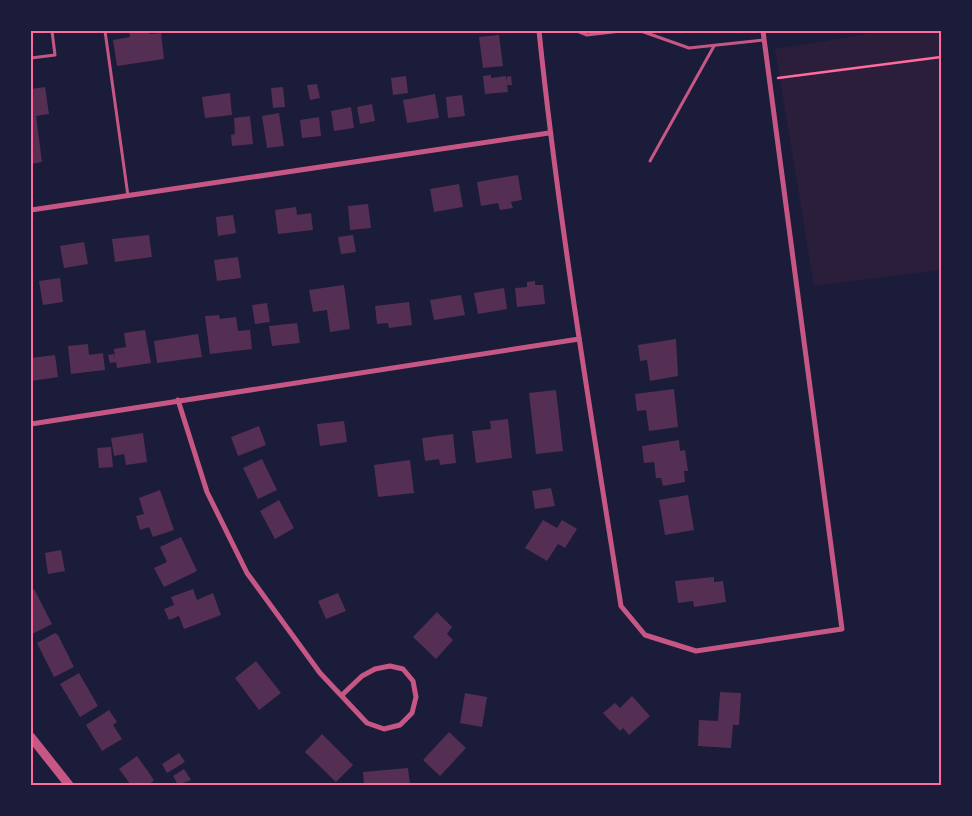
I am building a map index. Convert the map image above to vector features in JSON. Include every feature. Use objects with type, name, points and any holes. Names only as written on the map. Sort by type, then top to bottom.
[{"type":"street","points":[[539,31],[549,133],[621,606],[645,635],[696,651],[842,629],[763,31]]},
{"type":"street","points":[[31,210],[129,198],[549,133]]},
{"type":"street","points":[[31,424],[579,339]]},
{"type":"street","points":[[178,400],[207,492],[247,573],[320,672],[367,723],[384,729],[400,725],[412,713],[416,697],[413,681],[402,669],[390,666],[375,669],[362,676],[342,694]]},
{"type":"street","points":[[31,737],[69,785]]},
{"type":"lane","points":[[31,58],[55,55],[52,31]]},
{"type":"lane","points":[[105,31],[129,198]]},
{"type":"lane","points":[[577,31],[587,35],[621,31]]},
{"type":"lane","points":[[641,31],[689,48],[764,40]]},
{"type":"lane","points":[[650,161],[714,46]]},
{"type":"path","points":[[769,80],[941,57]]},
{"type":"shaded area","points":[[887,31],[941,31],[941,270],[814,286],[775,49]]},
{"type":"building","points":[[129,31],[149,31],[150,34],[161,33],[164,59],[117,66],[113,40],[130,37]]},
{"type":"building","points":[[499,35],[503,66],[483,68],[479,37]]},
{"type":"building","points":[[491,75],[491,78],[506,76],[507,82],[507,77],[511,76],[512,85],[507,85],[508,92],[485,94],[483,76]]},
{"type":"building","points":[[406,76],[408,93],[393,95],[391,78]]},
{"type":"building","points":[[317,84],[320,98],[310,100],[307,85]]},
{"type":"building","points":[[45,87],[49,114],[36,116],[42,162],[31,164],[31,89]]},
{"type":"building","points":[[283,87],[285,107],[273,108],[271,88]]},
{"type":"building","points":[[230,93],[232,115],[205,118],[202,97]]},
{"type":"building","points":[[435,94],[439,118],[407,123],[403,100]]},
{"type":"building","points":[[462,95],[465,116],[448,118],[446,97]]},
{"type":"building","points":[[372,104],[375,121],[360,124],[357,107]]},
{"type":"building","points":[[351,107],[354,128],[334,131],[331,111]]},
{"type":"building","points":[[279,113],[284,146],[267,148],[262,116]]},
{"type":"building","points":[[250,116],[253,144],[232,146],[231,135],[235,134],[234,118]]},
{"type":"building","points":[[319,117],[321,136],[302,138],[300,120]]},
{"type":"building","points":[[518,175],[522,200],[511,202],[513,208],[500,210],[498,203],[481,206],[477,182]]},
{"type":"building","points":[[459,184],[463,207],[434,212],[430,189]]},
{"type":"building","points":[[368,204],[371,228],[350,230],[348,206]]},
{"type":"building","points":[[296,207],[297,215],[311,213],[313,230],[278,234],[275,210]]},
{"type":"building","points":[[233,215],[236,233],[218,236],[216,217]]},
{"type":"building","points":[[149,235],[152,257],[115,262],[112,239]]},
{"type":"building","points":[[353,235],[356,252],[341,254],[338,237]]},
{"type":"building","points":[[84,242],[88,264],[64,268],[60,246]]},
{"type":"building","points":[[238,257],[241,278],[217,281],[214,260]]},
{"type":"building","points":[[60,278],[63,302],[43,305],[39,281]]},
{"type":"building","points":[[535,281],[535,285],[543,285],[545,304],[517,307],[515,288],[527,287],[527,282]]},
{"type":"building","points":[[344,285],[350,329],[330,332],[327,310],[313,312],[309,290]]},
{"type":"building","points":[[504,288],[507,309],[478,314],[474,293]]},
{"type":"building","points":[[461,295],[465,315],[434,320],[430,300]]},
{"type":"building","points":[[409,302],[412,325],[389,328],[388,323],[377,324],[375,306]]},
{"type":"building","points":[[267,303],[270,322],[255,324],[252,305]]},
{"type":"building","points":[[219,315],[220,319],[236,317],[238,331],[250,330],[252,349],[210,354],[205,316]]},
{"type":"building","points":[[297,323],[300,343],[272,346],[269,326]]},
{"type":"building","points":[[145,330],[151,363],[117,368],[116,362],[110,363],[108,355],[114,354],[115,360],[114,349],[126,347],[124,333]]},
{"type":"building","points":[[198,334],[202,357],[157,363],[154,341]]},
{"type":"building","points":[[676,339],[678,376],[650,381],[647,360],[640,361],[638,345]]},
{"type":"building","points":[[88,344],[89,355],[103,353],[105,370],[71,374],[68,346]]},
{"type":"building","points":[[55,355],[58,377],[31,381],[31,358]]},
{"type":"building","points":[[674,389],[678,427],[649,431],[646,410],[637,411],[635,394]]},
{"type":"building","points":[[556,390],[563,451],[536,454],[529,393]]},
{"type":"building","points":[[508,419],[512,458],[476,463],[472,431],[491,429],[490,421]]},
{"type":"building","points":[[344,421],[347,442],[320,446],[317,424]]},
{"type":"building","points":[[259,426],[266,445],[238,456],[231,437]]},
{"type":"building","points":[[143,433],[147,462],[126,465],[124,454],[114,456],[111,438]]},
{"type":"building","points":[[453,434],[456,463],[440,465],[439,459],[425,461],[422,438]]},
{"type":"building","points":[[679,440],[680,451],[685,450],[688,471],[684,471],[685,482],[663,486],[661,478],[656,478],[654,462],[644,463],[642,446]]},
{"type":"building","points":[[111,447],[113,467],[99,468],[97,448]]},
{"type":"building","points":[[262,459],[277,490],[258,499],[243,468]]},
{"type":"building","points":[[410,460],[414,493],[378,497],[374,465]]},
{"type":"building","points":[[551,488],[555,506],[535,509],[532,491]]},
{"type":"building","points":[[160,490],[174,530],[153,537],[149,527],[140,530],[136,516],[144,514],[139,498]]},
{"type":"building","points":[[688,495],[694,530],[665,535],[659,500]]},
{"type":"building","points":[[279,500],[294,528],[275,539],[260,511]]},
{"type":"building","points":[[543,520],[557,528],[562,520],[577,529],[565,548],[558,544],[547,561],[525,548]]},
{"type":"building","points":[[181,537],[197,571],[164,587],[154,568],[167,562],[160,547]]},
{"type":"building","points":[[61,550],[65,571],[48,574],[45,553]]},
{"type":"building","points":[[714,577],[714,582],[723,581],[726,602],[694,607],[693,601],[678,603],[675,581]]},
{"type":"building","points":[[34,589],[52,624],[32,634],[31,591]]},
{"type":"building","points":[[193,589],[197,600],[213,593],[221,615],[184,629],[179,616],[169,620],[164,609],[174,605],[171,597]]},
{"type":"building","points":[[338,593],[346,611],[326,619],[318,601]]},
{"type":"building","points":[[437,612],[452,627],[447,634],[453,640],[436,659],[413,637]]},
{"type":"building","points":[[55,633],[58,635],[74,667],[54,677],[37,643]]},
{"type":"building","points":[[256,661],[281,693],[259,710],[235,678]]},
{"type":"building","points":[[79,673],[98,706],[80,717],[60,684]]},
{"type":"building","points":[[720,692],[741,693],[739,725],[733,725],[731,748],[698,746],[699,720],[718,721]]},
{"type":"building","points":[[465,693],[487,697],[482,727],[460,723]]},
{"type":"building","points":[[632,696],[650,716],[629,735],[623,728],[620,731],[603,713],[615,703],[620,708]]},
{"type":"building","points":[[109,710],[117,722],[113,725],[122,739],[102,751],[86,725]]},
{"type":"building","points":[[449,732],[466,748],[440,776],[423,760]]},
{"type":"building","points":[[322,734],[353,765],[336,782],[305,752]]},
{"type":"building","points":[[179,753],[185,762],[167,773],[162,764]]},
{"type":"building","points":[[137,756],[154,780],[149,785],[131,785],[119,769]]},
{"type":"building","points":[[408,768],[410,785],[364,785],[363,772]]},
{"type":"building","points":[[184,769],[191,780],[178,785],[173,776]]}]
